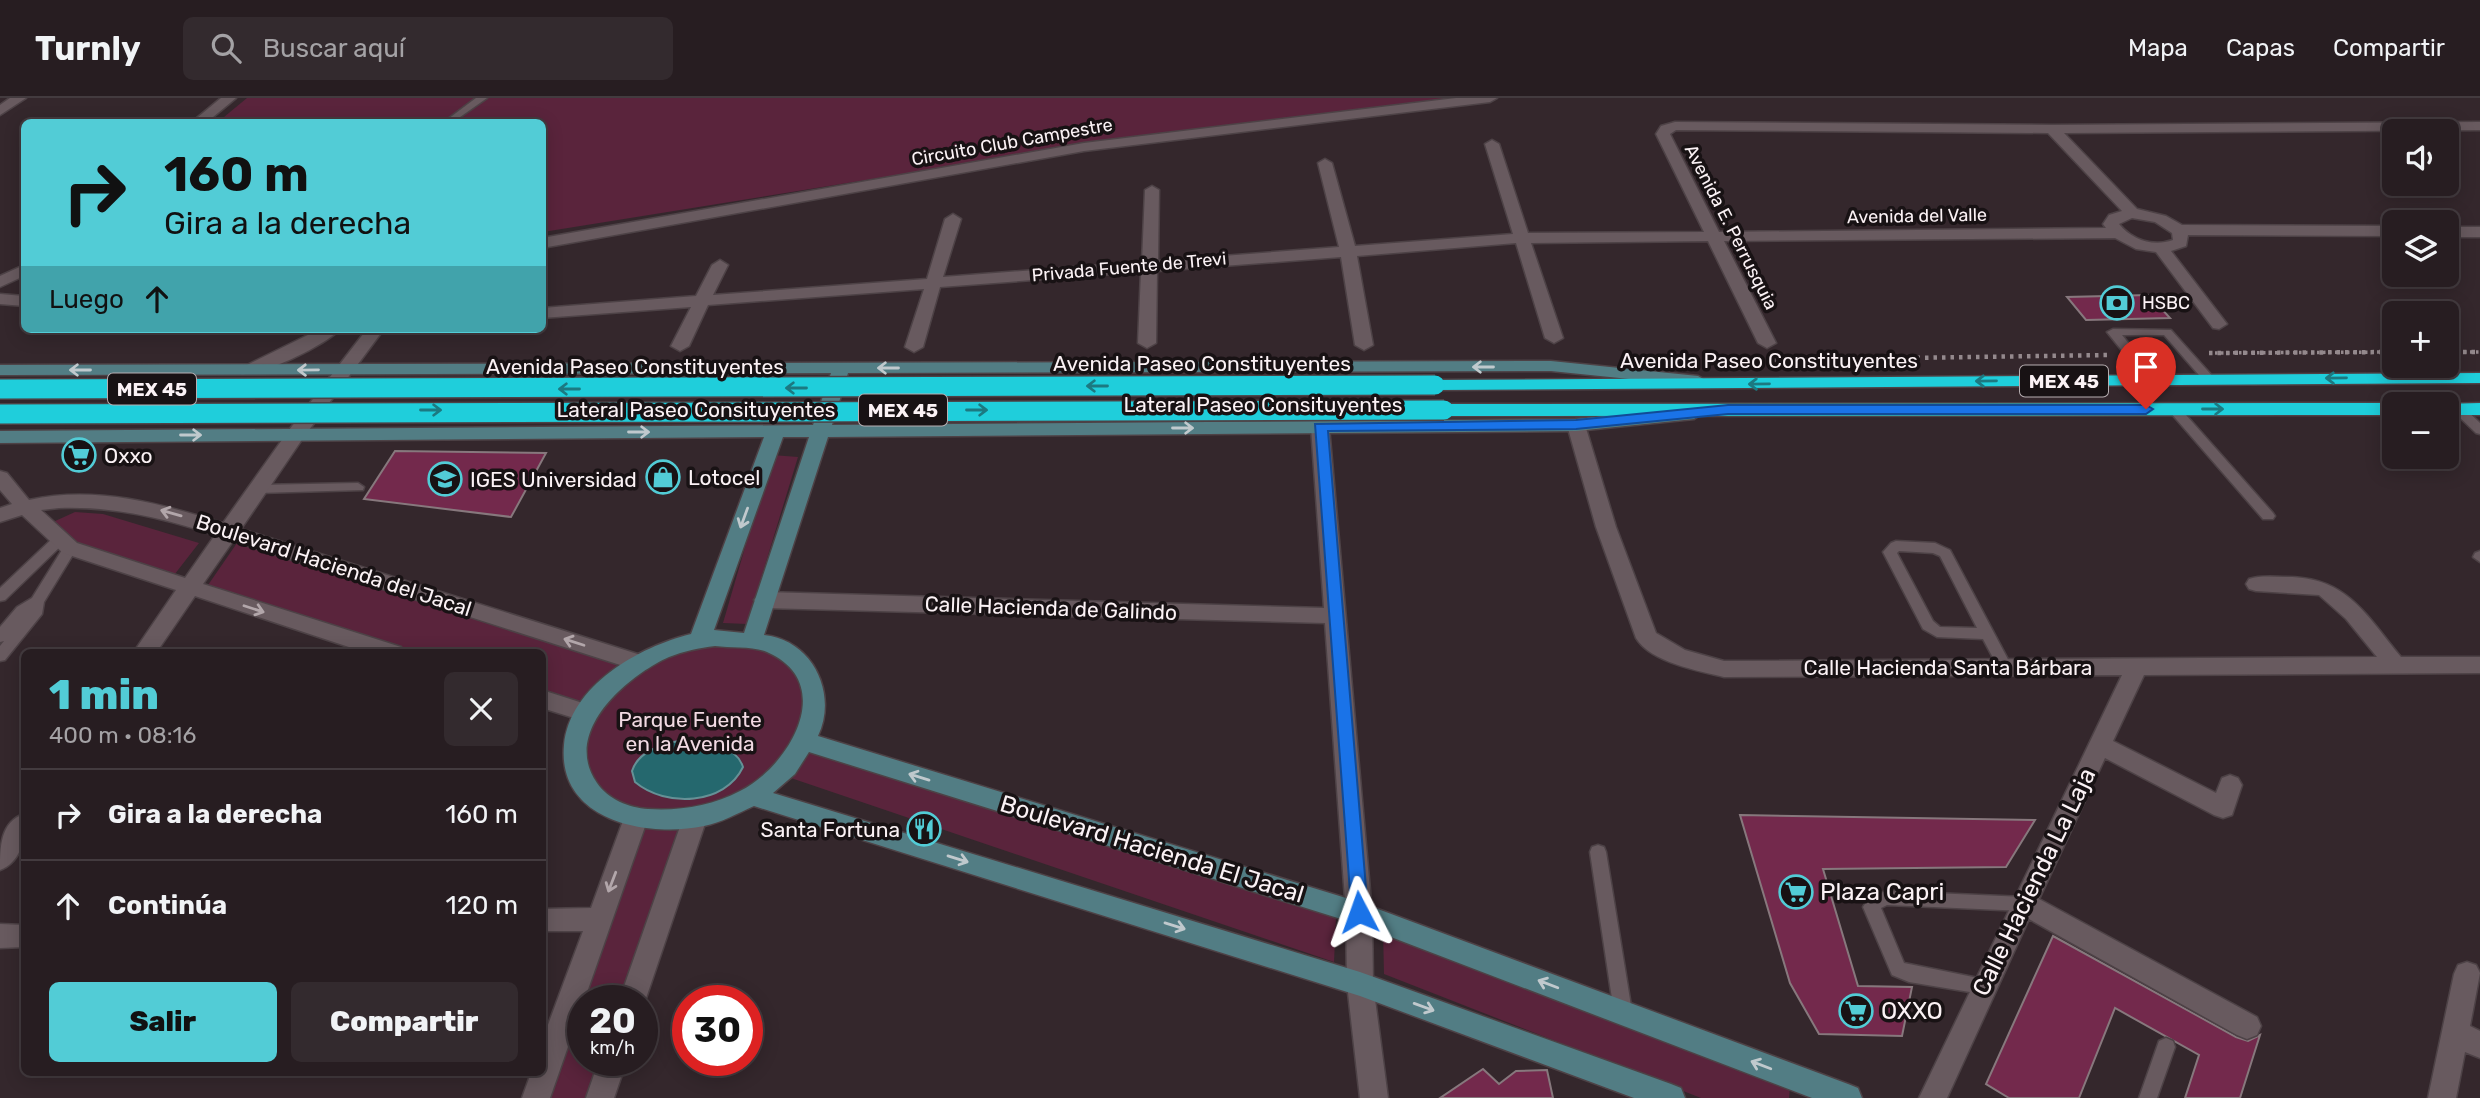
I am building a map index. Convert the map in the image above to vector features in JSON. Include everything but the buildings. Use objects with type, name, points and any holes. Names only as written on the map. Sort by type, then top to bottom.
[{"type":"highway","name":"Avenida Paseo Constituyentes","points":[[0,388],[1723,384],[2480,376]]},
{"type":"highway","name":"MEX 45","points":[[0,414],[2382,409]]},
{"type":"highway","points":[[2459,409],[2480,409]]},
{"type":"main road","name":"Lateral Paseo Consituyentes","points":[[0,370],[1551,366],[1723,384]]},
{"type":"main road","points":[[752,640],[842,368]]},
{"type":"main road","points":[[80,436],[118,427],[151,409],[160,400],[167,386],[162,374],[155,370]]},
{"type":"main road","name":"Lateral Paseo Consituyentes","points":[[0,437],[1576,425],[1728,410]]},
{"type":"main road","points":[[699,640],[776,431]]},
{"type":"main road","points":[[699,640],[752,640],[790,656],[810,679],[816,709],[807,742],[785,771],[752,796],[724,809],[695,818],[664,821],[636,818],[603,804],[588,790],[579,775],[576,744],[587,713],[609,686],[639,663],[667,649],[699,640]]},
{"type":"main road","name":"Boulevard Hacienda El Jacal","points":[[807,742],[1359,912],[1623,1012],[1803,1089],[1847,1098]]},
{"type":"main road","points":[[752,796],[1360,984],[1671,1098]]},
{"type":"street","points":[[203,119],[229,98]]},
{"type":"street","name":"Circuito Club Campestre","points":[[546,242],[1084,147],[1490,98]]},
{"type":"street","name":"Avenida E. Perrusquia","points":[[1767,343],[1663,134],[1666,129],[1675,126],[2052,129]]},
{"type":"street","points":[[2052,129],[2480,126]]},
{"type":"street","points":[[2052,129],[2132,214]]},
{"type":"street","points":[[1492,144],[1555,338]]},
{"type":"street","points":[[1325,163],[1348,251],[1364,345]]},
{"type":"street","points":[[1147,343],[1153,190]]},
{"type":"street","points":[[2179,230],[2182,237],[2180,243],[2161,248],[2133,242],[2117,233],[2111,224],[2113,218],[2132,214],[2158,219],[2179,230],[2382,231]]},
{"type":"street","points":[[914,347],[953,219]]},
{"type":"street","points":[[2459,232],[2480,232]]},
{"type":"street","name":"Avenida del Valle","points":[[1717,238],[2117,233]]},
{"type":"street","name":"Privada Fuente de Trevi","points":[[546,313],[1524,238],[1717,238]]},
{"type":"street","points":[[2161,248],[2218,324]]},
{"type":"street","points":[[680,346],[720,265]]},
{"type":"street","points":[[0,282],[21,272]]},
{"type":"street","points":[[0,299],[21,301]]},
{"type":"street","points":[[246,370],[309,344],[326,333]]},
{"type":"street","points":[[147,649],[296,434],[373,333]]},
{"type":"street","name":"Calle Hacienda Santa Bárbara","points":[[1576,425],[1606,527],[1647,638],[1678,657],[1724,669],[2480,665]]},
{"type":"street","points":[[1320,427],[1359,912],[1360,984],[1374,1098]]},
{"type":"street","points":[[0,477],[24,506],[65,544],[189,588],[380,649]]},
{"type":"street","name":"Boulevard Hacienda del Jacal","points":[[0,515],[24,506],[76,498],[156,509],[229,530],[639,663]]},
{"type":"street","points":[[2256,584],[2297,585],[2327,591],[2341,603],[2396,666]]},
{"type":"street","name":"Calle Hacienda de Galindo","points":[[765,600],[1337,616]]},
{"type":"street","name":"Calle Hacienda La Laja","points":[[1933,1098],[1982,986],[2025,904],[2137,666]]},
{"type":"street","points":[[546,700],[587,713]]},
{"type":"street","points":[[2100,745],[2224,807],[2230,785]]},
{"type":"street","points":[[546,1069],[636,818]]},
{"type":"street","points":[[638,985],[695,818]]},
{"type":"street","points":[[0,859],[21,828]]},
{"type":"street","points":[[2025,904],[2247,1026]]},
{"type":"street","points":[[546,920],[598,919]]},
{"type":"street","points":[[0,936],[21,936]]},
{"type":"street","points":[[2442,1098],[2469,1039],[2467,974]]},
{"type":"street","points":[[536,1098],[544,1076]]},
{"type":"street","points":[[600,1098],[608,1076]]},
{"type":"lane","points":[[452,119],[482,98]]},
{"type":"lane","points":[[2152,380],[2113,332],[2167,332],[2209,379]]},
{"type":"lane","points":[[2174,409],[2268,516]]},
{"type":"lane","points":[[2459,414],[2480,430]]},
{"type":"lane","points":[[258,489],[358,487]]},
{"type":"lane","points":[[0,596],[65,544]]},
{"type":"lane","points":[[0,656],[37,610],[37,603],[65,544]]},
{"type":"lane","points":[[1987,634],[1937,632],[1928,625],[1890,552],[1896,546],[1935,548],[1945,553],[2005,667]]},
{"type":"lane","points":[[0,638],[22,611],[37,603]]},
{"type":"lane","points":[[1598,852],[1623,1012]]},
{"type":"lane","points":[[1982,986],[1909,974],[1898,969],[1872,907],[1881,898],[2025,904]]},
{"type":"lane","points":[[2148,1098],[2166,1047]]},
{"type":"path","points":[[2186,353],[2382,352]]},
{"type":"path","points":[[2459,352],[2480,352]]},
{"type":"path","points":[[1701,362],[2131,354]]},
{"type":"green space","points":[[247,98],[1469,98],[1084,145],[546,232],[546,119],[222,119]]},
{"type":"green space","points":[[772,455],[798,457],[747,624],[723,623]]},
{"type":"green space","points":[[75,512],[103,514],[199,543],[171,579],[77,544],[53,522]]},
{"type":"green space","points":[[237,543],[626,665],[580,705],[546,694],[546,649],[406,649],[206,588]]},
{"type":"green space","name":"Parque Fuente en la Avenida","points":[[718,638],[790,656],[814,722],[752,796],[655,820],[593,795],[577,738],[639,663]]},
{"type":"green space","points":[[809,751],[1336,918],[1334,962],[785,776]]},
{"type":"green space","points":[[683,823],[633,985],[585,985],[637,825]]},
{"type":"green space","points":[[1383,929],[1790,1087],[1789,1098],[1701,1098],[1384,974]]},
{"type":"green space","points":[[567,1040],[567,1076],[603,1076],[595,1098],[548,1098]]},
{"type":"water","points":[[679,741],[725,748],[739,759],[743,767],[723,789],[694,798],[662,796],[635,782],[632,771],[639,759],[658,747]]},
{"type":"place","name":"HSBC","points":[[2117,303]]},
{"type":"place","name":"Oxxo","points":[[79,455]]},
{"type":"place","name":"Lotocel","points":[[663,477]]},
{"type":"place","name":"IGES Universidad","points":[[445,479]]},
{"type":"place","name":"Santa Fortuna","points":[[924,829]]},
{"type":"place","name":"Plaza Capri","points":[[1796,892]]},
{"type":"place","name":"OXXO","points":[[1856,1011]]},
{"type":"route","points":[[1359,912],[1320,427],[1576,425],[1728,410],[2146,409]]}]
